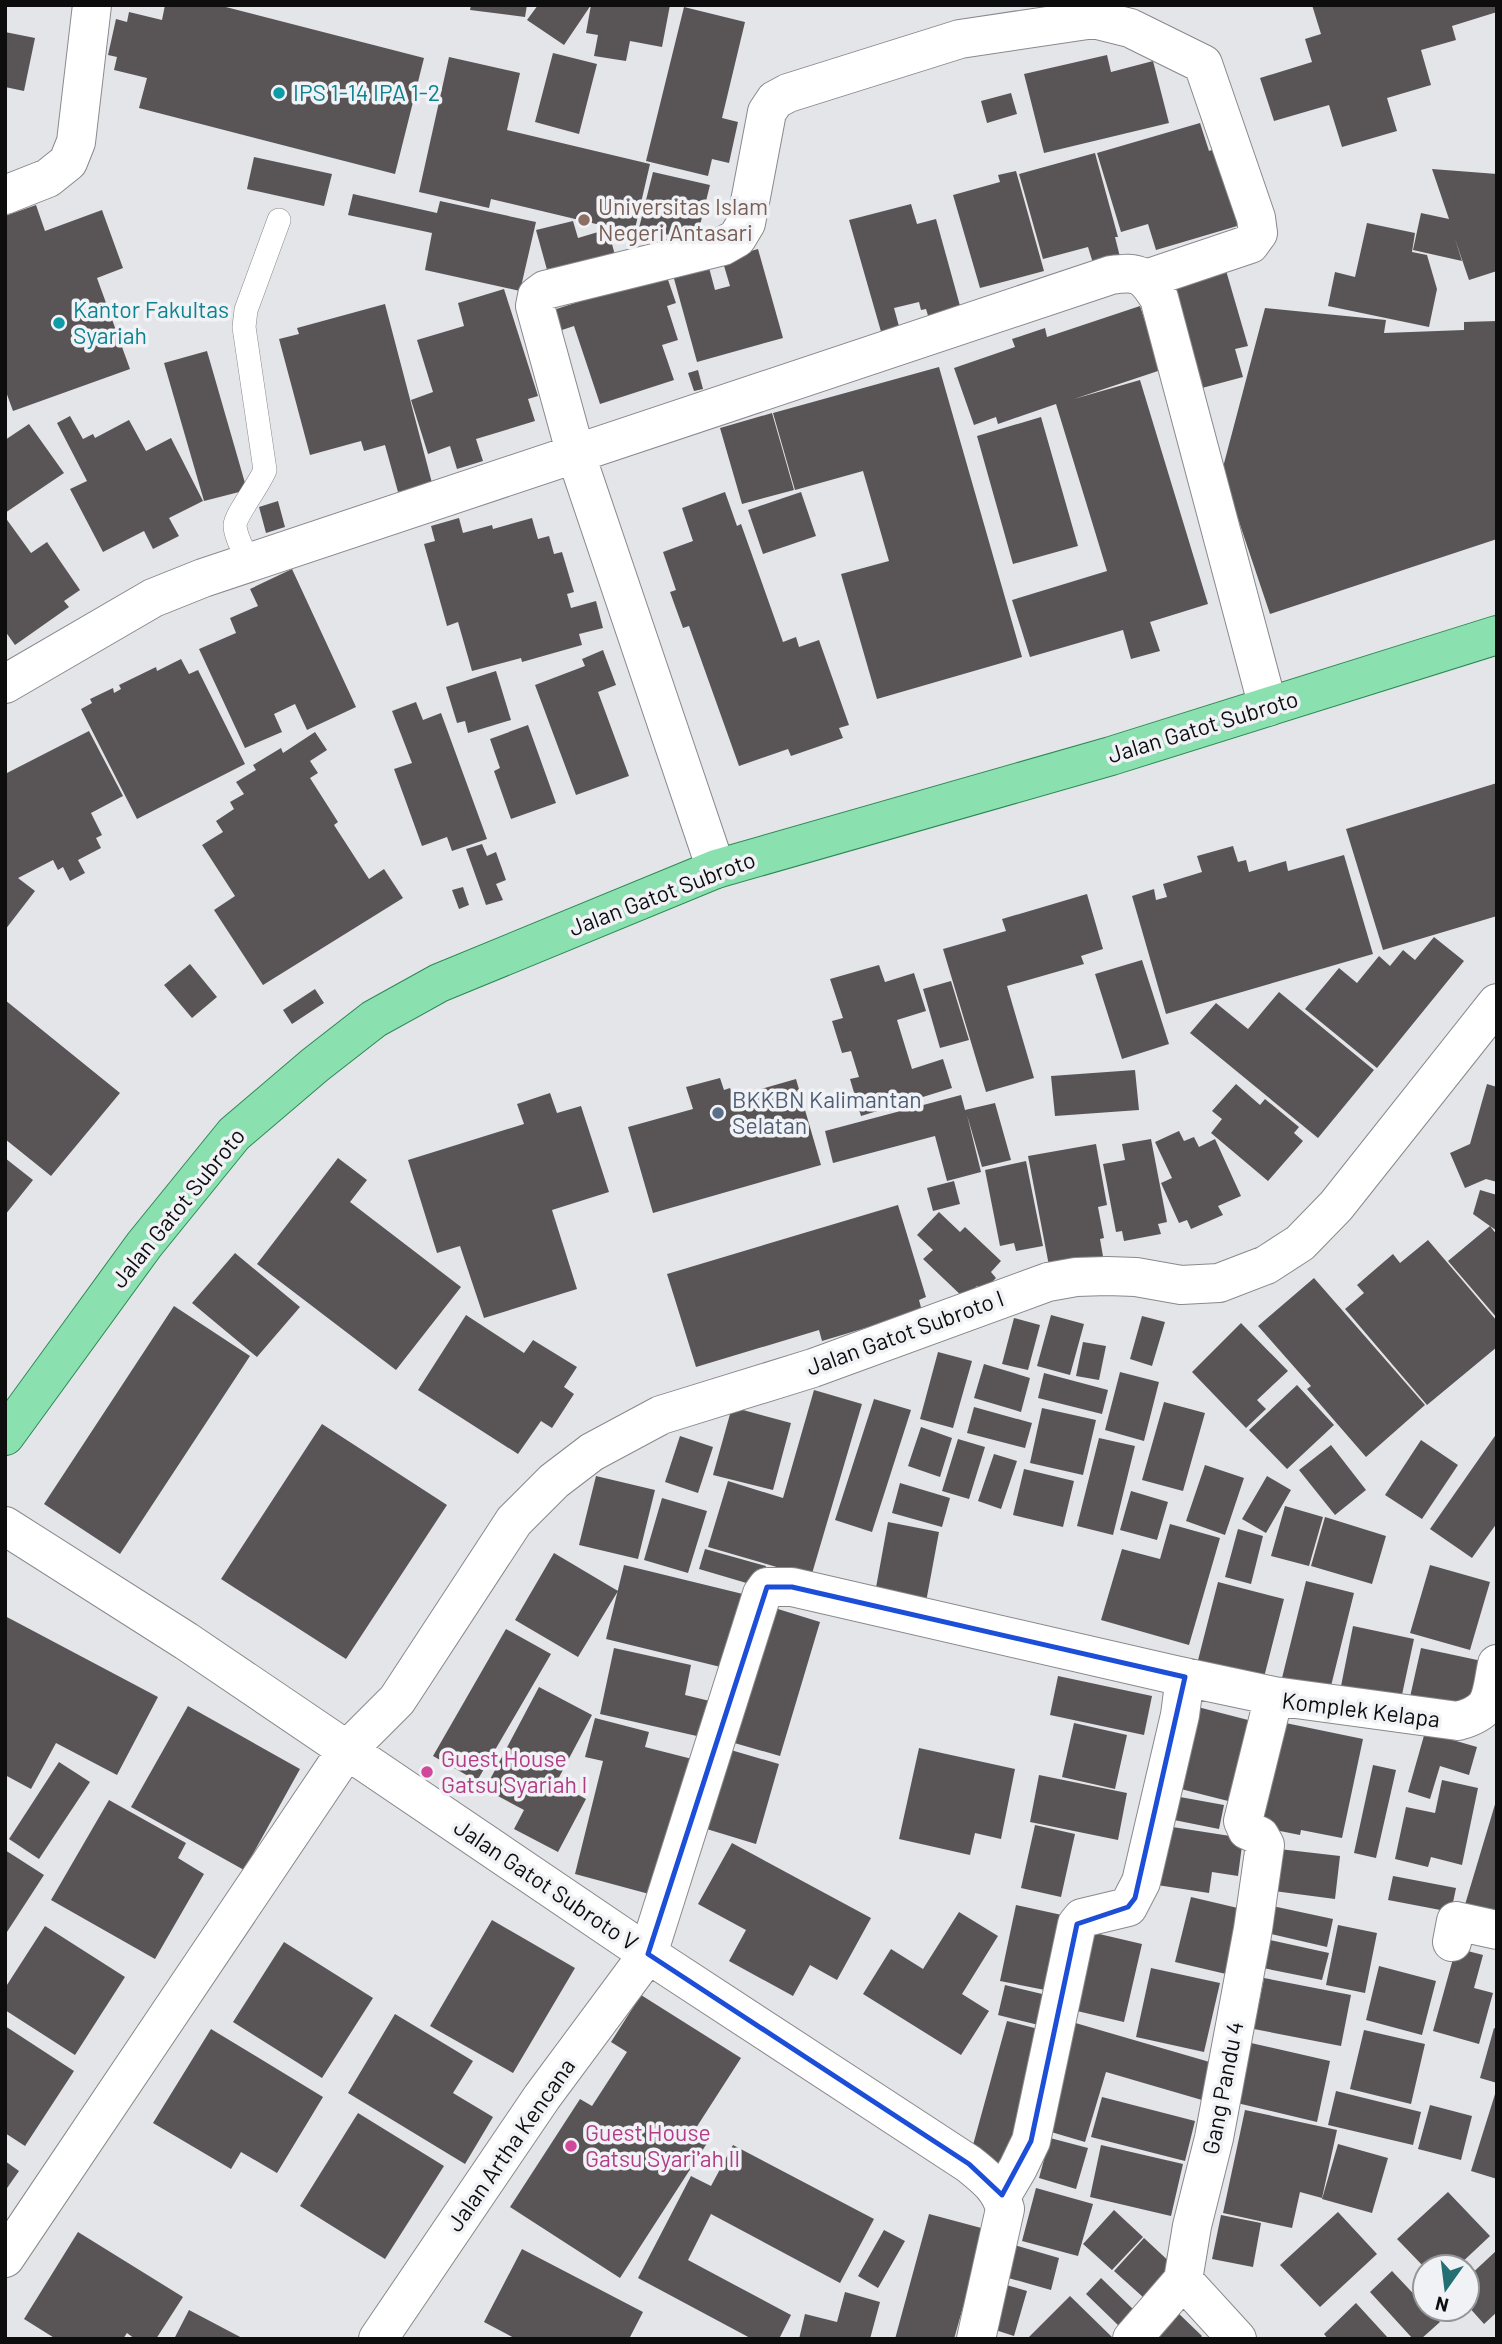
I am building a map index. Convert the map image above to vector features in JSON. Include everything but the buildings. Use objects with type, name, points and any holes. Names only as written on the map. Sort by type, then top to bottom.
[{"type":"main road","name":"Jalan Gatot Subroto","points":[[5,1436],[144,1245],[234,1134],[374,1019],[439,983],[716,869],[1111,756],[1497,635]]},
{"type":"street","points":[[5,195],[48,178],[68,162],[76,142],[92,5]]},
{"type":"street","points":[[716,869],[576,455],[535,306],[537,296],[545,290],[723,246],[737,238],[746,223],[767,111],[775,100],[788,93],[960,39],[1094,19],[1130,28],[1203,64],[1256,218],[1258,233],[1250,244],[1146,279]]},
{"type":"street","points":[[5,684],[153,598],[249,563],[1111,275],[1132,272],[1146,279],[1159,298],[1268,706]]},
{"type":"street","name":"Jalan Gatot Subroto I","points":[[5,2258],[346,1751],[397,1700],[514,1521],[554,1481],[592,1452],[661,1415],[813,1368],[1048,1282],[1076,1277],[1107,1276],[1136,1277],[1181,1286],[1219,1283],[1266,1265],[1300,1243],[1336,1206],[1497,1003]]},
{"type":"street","name":"Jalan Gatot Subroto V","points":[[5,1526],[186,1642],[648,1954],[969,2164],[985,2177],[1003,2202]]},
{"type":"street","name":"Jalan Artha Kencana","points":[[378,2339],[542,2097],[648,1954],[766,1587],[792,1587],[1185,1677]]},
{"type":"street","name":"Komplek Kelapa","points":[[1258,1895],[1265,1845],[1260,1836],[1247,1830],[1242,1821],[1274,1696],[1458,1721],[1479,1716],[1489,1702],[1497,1664]]},
{"type":"street","points":[[976,2339],[1003,2202],[1031,2141],[1077,1924],[1082,1918],[1128,1907],[1141,1882],[1180,1715],[1185,1677],[1274,1696]]},
{"type":"street","name":"Gang Pandu 4","points":[[1183,2280],[1192,2226],[1214,2138],[1258,1895]]},
{"type":"street","points":[[1452,1942],[1456,1921],[1497,1930]]},
{"type":"street","points":[[1132,2339],[1183,2280],[1237,2339]]},
{"type":"lane","points":[[249,563],[236,532],[235,522],[265,470],[244,327],[246,310],[279,220]]},
{"type":"highlighted area","points":[[767,1587],[792,1587],[1185,1677],[1135,1898],[1128,1907],[1077,1924],[1031,2141],[1002,2195],[969,2164],[648,1954]]},
{"type":"place","name":"IPS 1-14 IPA 1-2","points":[[279,93]]},
{"type":"place","name":"Universitas Islam Negeri Antasari","points":[[584,220]]},
{"type":"place","name":"Kantor Fakultas Syariah","points":[[59,323]]},
{"type":"place","name":"BKKBN Kalimantan Selatan","points":[[718,1113]]},
{"type":"place","name":"Guest House Gatsu Syariah I","points":[[427,1772]]},
{"type":"place","name":"Guest House Gatsu Syari'ah II","points":[[571,2146]]}]
